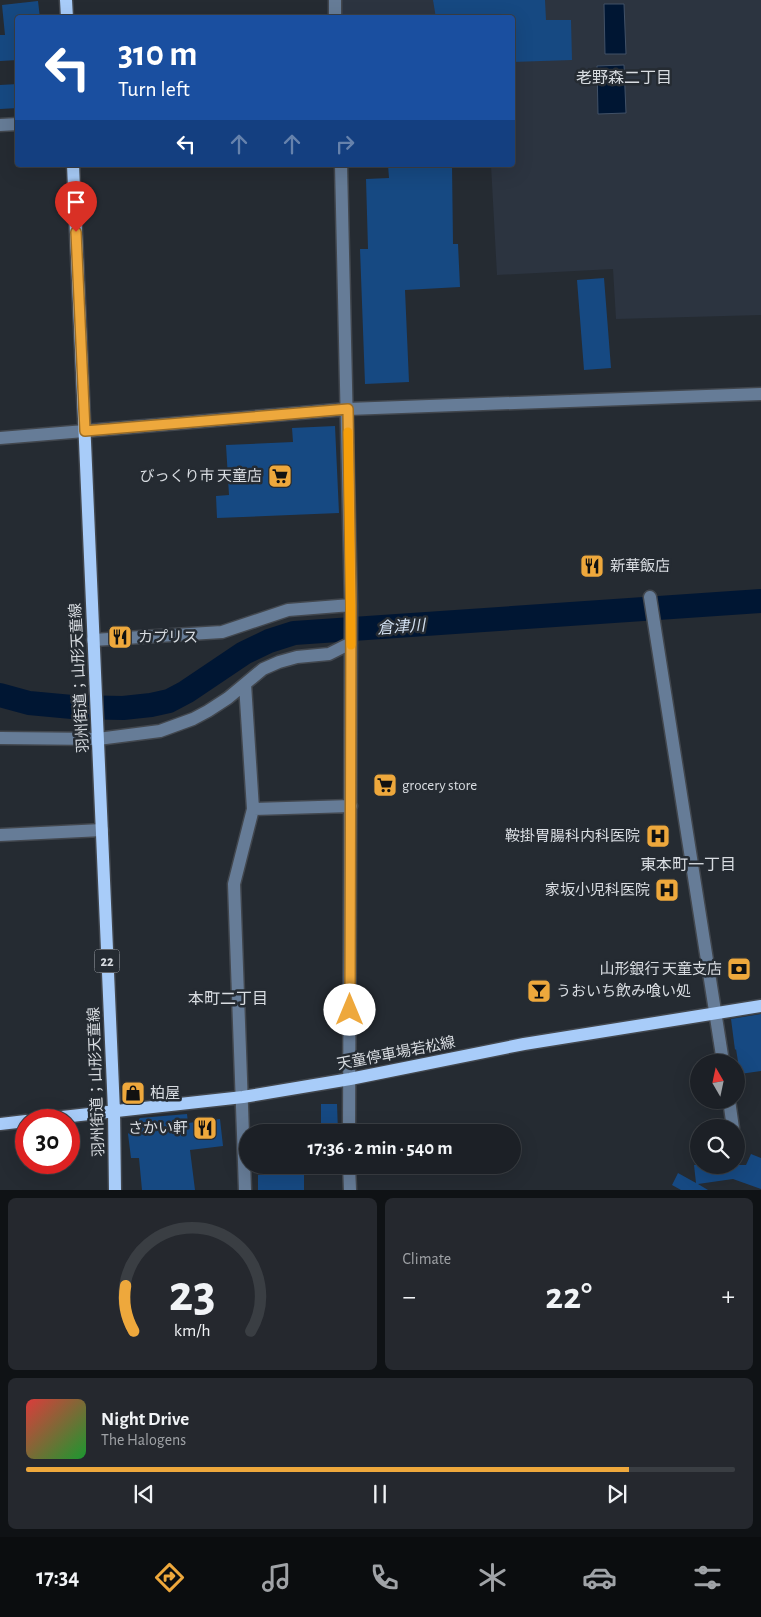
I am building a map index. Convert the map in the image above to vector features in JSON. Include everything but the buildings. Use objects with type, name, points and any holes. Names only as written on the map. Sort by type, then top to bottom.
[{"type":"main road","points":[[66,0],[67,15]]},
{"type":"main road","name":"羽州街道；山形天童線","points":[[73,167],[114,1111],[115,1190]]},
{"type":"main road","name":"天童停車場若松線","points":[[80,1115],[243,1097],[350,1079],[524,1044],[761,1006]]},
{"type":"main road","points":[[0,1124],[15,1122]]},
{"type":"street","points":[[335,0],[336,15]]},
{"type":"street","points":[[0,125],[15,124]]},
{"type":"street","points":[[340,167],[348,409],[351,605],[349,1124]]},
{"type":"street","points":[[0,438],[348,409],[761,394]]},
{"type":"street","points":[[650,597],[722,1054]]},
{"type":"street","points":[[93,640],[222,632],[288,610],[351,605]]},
{"type":"street","points":[[0,738],[144,734],[178,725],[208,711],[228,698],[262,669],[297,657],[329,654],[351,643]]},
{"type":"street","points":[[245,684],[253,809],[234,884],[245,1190]]},
{"type":"street","points":[[253,809],[351,806]]},
{"type":"street","points":[[0,835],[102,830]]},
{"type":"street","points":[[349,1174],[350,1190]]},
{"type":"shaded area","points":[[342,0],[761,0],[761,315],[616,319],[613,269],[497,275],[491,167],[515,167],[515,15],[342,15]]},
{"type":"water","points":[[604,4],[624,4],[626,54],[605,54]]},
{"type":"water","points":[[624,65],[626,113],[598,114],[597,66]]},
{"type":"waterway","name":"倉津川","points":[[0,695],[29,703],[72,707],[123,708],[151,705],[169,701],[186,692],[244,653],[269,641],[294,633],[761,601]]},
{"type":"slow traffic","points":[[348,432],[351,645]]},
{"type":"place","name":"びっくり市 天童店","points":[[280,476]]},
{"type":"place","name":"新華飯店","points":[[592,566]]},
{"type":"place","name":"カプリス","points":[[120,637]]},
{"type":"place","name":"grocery store","points":[[385,785]]},
{"type":"place","name":"鞍掛胃腸科内科医院","points":[[658,836]]},
{"type":"place","name":"家坂小児科医院","points":[[667,890]]},
{"type":"place","name":"山形銀行 天童支店","points":[[739,969]]},
{"type":"place","name":"うおいち飲み喰い処","points":[[539,991]]},
{"type":"place","name":"柏屋","points":[[133,1093]]},
{"type":"place","name":"さかい軒","points":[[205,1128]]},
{"type":"district","name":"老野森二丁目","points":[[624,77]]},
{"type":"district","name":"東本町一丁目","points":[[688,864]]},
{"type":"district","name":"本町二丁目","points":[[228,998]]},
{"type":"route","points":[[76,232],[85,431],[348,409],[351,605],[350,1010]]}]
